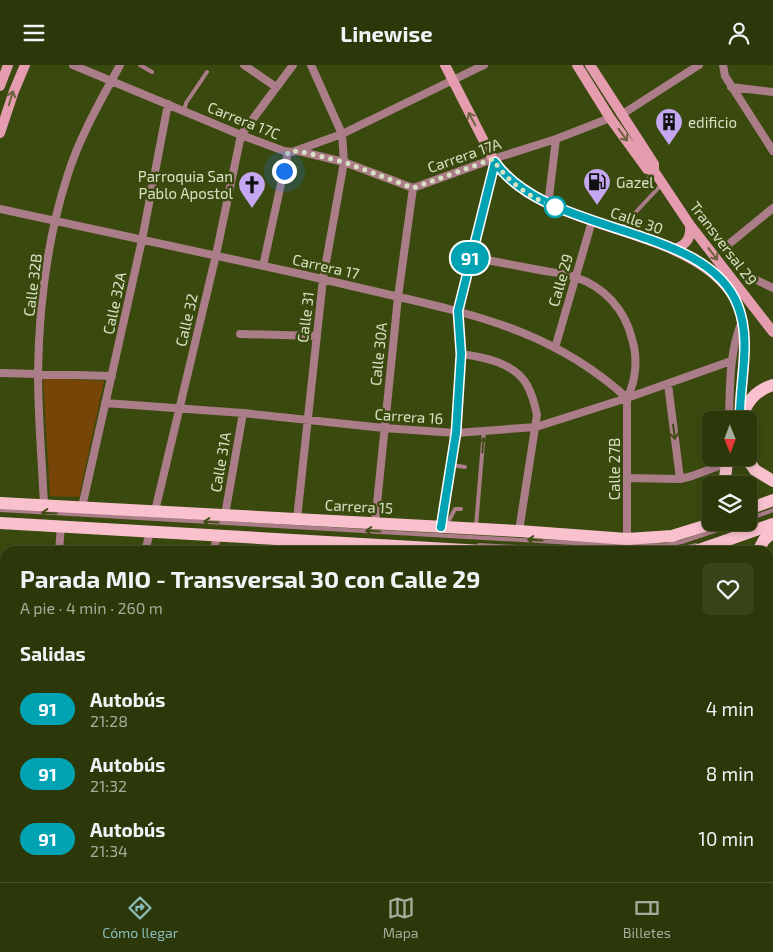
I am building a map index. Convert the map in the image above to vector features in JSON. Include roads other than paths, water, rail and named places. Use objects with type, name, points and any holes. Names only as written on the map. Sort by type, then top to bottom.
[{"type":"main road","points":[[744,411],[752,397],[760,390],[773,385]]},
{"type":"main road","points":[[752,466],[755,470],[773,481]]},
{"type":"main road","points":[[757,506],[773,500]]},
{"type":"main road","name":"Carrera 15","points":[[0,503],[519,531],[627,539],[665,537],[702,527]]},
{"type":"main road","points":[[0,523],[217,535],[340,546]]},
{"type":"main road","points":[[710,546],[773,524]]},
{"type":"main road","points":[[694,530],[702,525]]},
{"type":"main road","points":[[761,546],[773,532]]},
{"type":"street","points":[[0,86],[8,65]]},
{"type":"street","points":[[0,133],[25,65]]},
{"type":"street","name":"Carrera 17C","points":[[73,65],[241,135],[288,152],[298,151],[342,134],[484,65]]},
{"type":"street","name":"Calle 32B","points":[[44,505],[38,374],[43,290],[55,221],[68,174],[77,150],[120,65]]},
{"type":"street","points":[[244,65],[276,87]]},
{"type":"street","points":[[241,135],[293,65]]},
{"type":"street","name":"Calle 31","points":[[297,519],[323,279],[344,162],[342,134],[311,65]]},
{"type":"street","name":"Calle 30","points":[[445,65],[494,161],[513,182],[548,205],[674,249],[704,266],[729,290],[738,305],[742,321],[744,349],[739,411]]},
{"type":"street","name":"Transversal 29","points":[[577,65],[610,118],[647,169],[654,171]]},
{"type":"street","name":"Transversal 29","points":[[590,65],[654,164],[654,171],[690,225],[773,332]]},
{"type":"street","points":[[621,115],[699,65]]},
{"type":"street","points":[[723,65],[725,76],[731,87],[773,151]]},
{"type":"street","points":[[731,87],[773,92]]},
{"type":"street","name":"Calle 32A","points":[[82,507],[142,239],[168,104]]},
{"type":"street","name":"Carrera 17A","points":[[298,151],[344,162],[413,188],[556,139],[610,118]]},
{"type":"street","name":"Calle 32","points":[[155,511],[216,255],[241,135]]},
{"type":"street","points":[[548,205],[556,139]]},
{"type":"street","points":[[263,266],[288,152]]},
{"type":"street","points":[[443,527],[444,508],[456,433],[461,354],[458,311],[494,161]]},
{"type":"street","name":"Calle 30A","points":[[375,523],[398,297],[413,188]]},
{"type":"street","points":[[728,244],[773,208]]},
{"type":"street","name":"Carrera 17","points":[[0,209],[216,255],[458,311],[507,327],[555,348],[579,361],[608,381],[627,399]]},
{"type":"street","name":"Calle 29","points":[[555,348],[592,221]]},
{"type":"street","points":[[674,249],[682,247],[688,241],[691,234],[690,225]]},
{"type":"street","name":"Calle 27B","points":[[470,257],[575,277],[601,291],[616,304],[628,322],[634,343],[636,365],[632,389],[627,399],[627,539]]},
{"type":"street","points":[[748,276],[773,288]]},
{"type":"street","points":[[729,411],[731,361],[736,336],[742,321]]},
{"type":"street","points":[[240,334],[317,336]]},
{"type":"street","points":[[461,354],[494,361],[511,369],[526,383],[534,400],[537,415],[536,427],[519,531]]},
{"type":"street","name":"Carrera 16","points":[[105,403],[243,413],[384,428],[456,433],[536,427],[627,399],[731,361]]},
{"type":"street","points":[[0,373],[112,377]]},
{"type":"street","points":[[668,384],[680,479]]},
{"type":"street","name":"Calle 31A","points":[[225,515],[243,413]]},
{"type":"street","points":[[628,478],[680,479],[714,466]]},
{"type":"street","points":[[59,546],[61,526]]},
{"type":"street","points":[[146,546],[150,531]]},
{"type":"street","points":[[215,546],[217,535]]},
{"type":"lane","points":[[140,65],[152,72]]},
{"type":"lane","points":[[184,111],[186,103],[207,72]]},
{"type":"lane","points":[[644,185],[654,171]]},
{"type":"lane","points":[[619,230],[641,204],[663,184]]},
{"type":"lane","points":[[476,529],[484,431]]},
{"type":"lane","points":[[451,465],[465,467]]},
{"type":"lane","points":[[475,468],[481,468]]},
{"type":"lane","points":[[444,508],[461,509]]},
{"type":"lane","points":[[443,527],[455,509]]},
{"type":"lane","points":[[470,509],[477,510]]},
{"type":"lane","points":[[0,510],[625,545],[666,545],[682,542],[714,531]]},
{"type":"lane","points":[[757,516],[773,510]]},
{"type":"lane","points":[[0,518],[199,529]]},
{"type":"lane","points":[[695,546],[719,537]]},
{"type":"place","name":"edificio","points":[[669,146]]},
{"type":"place","name":"Gazel","points":[[597,206]]},
{"type":"place","name":"Parroquia San Pablo Apostol","points":[[252,209]]}]
